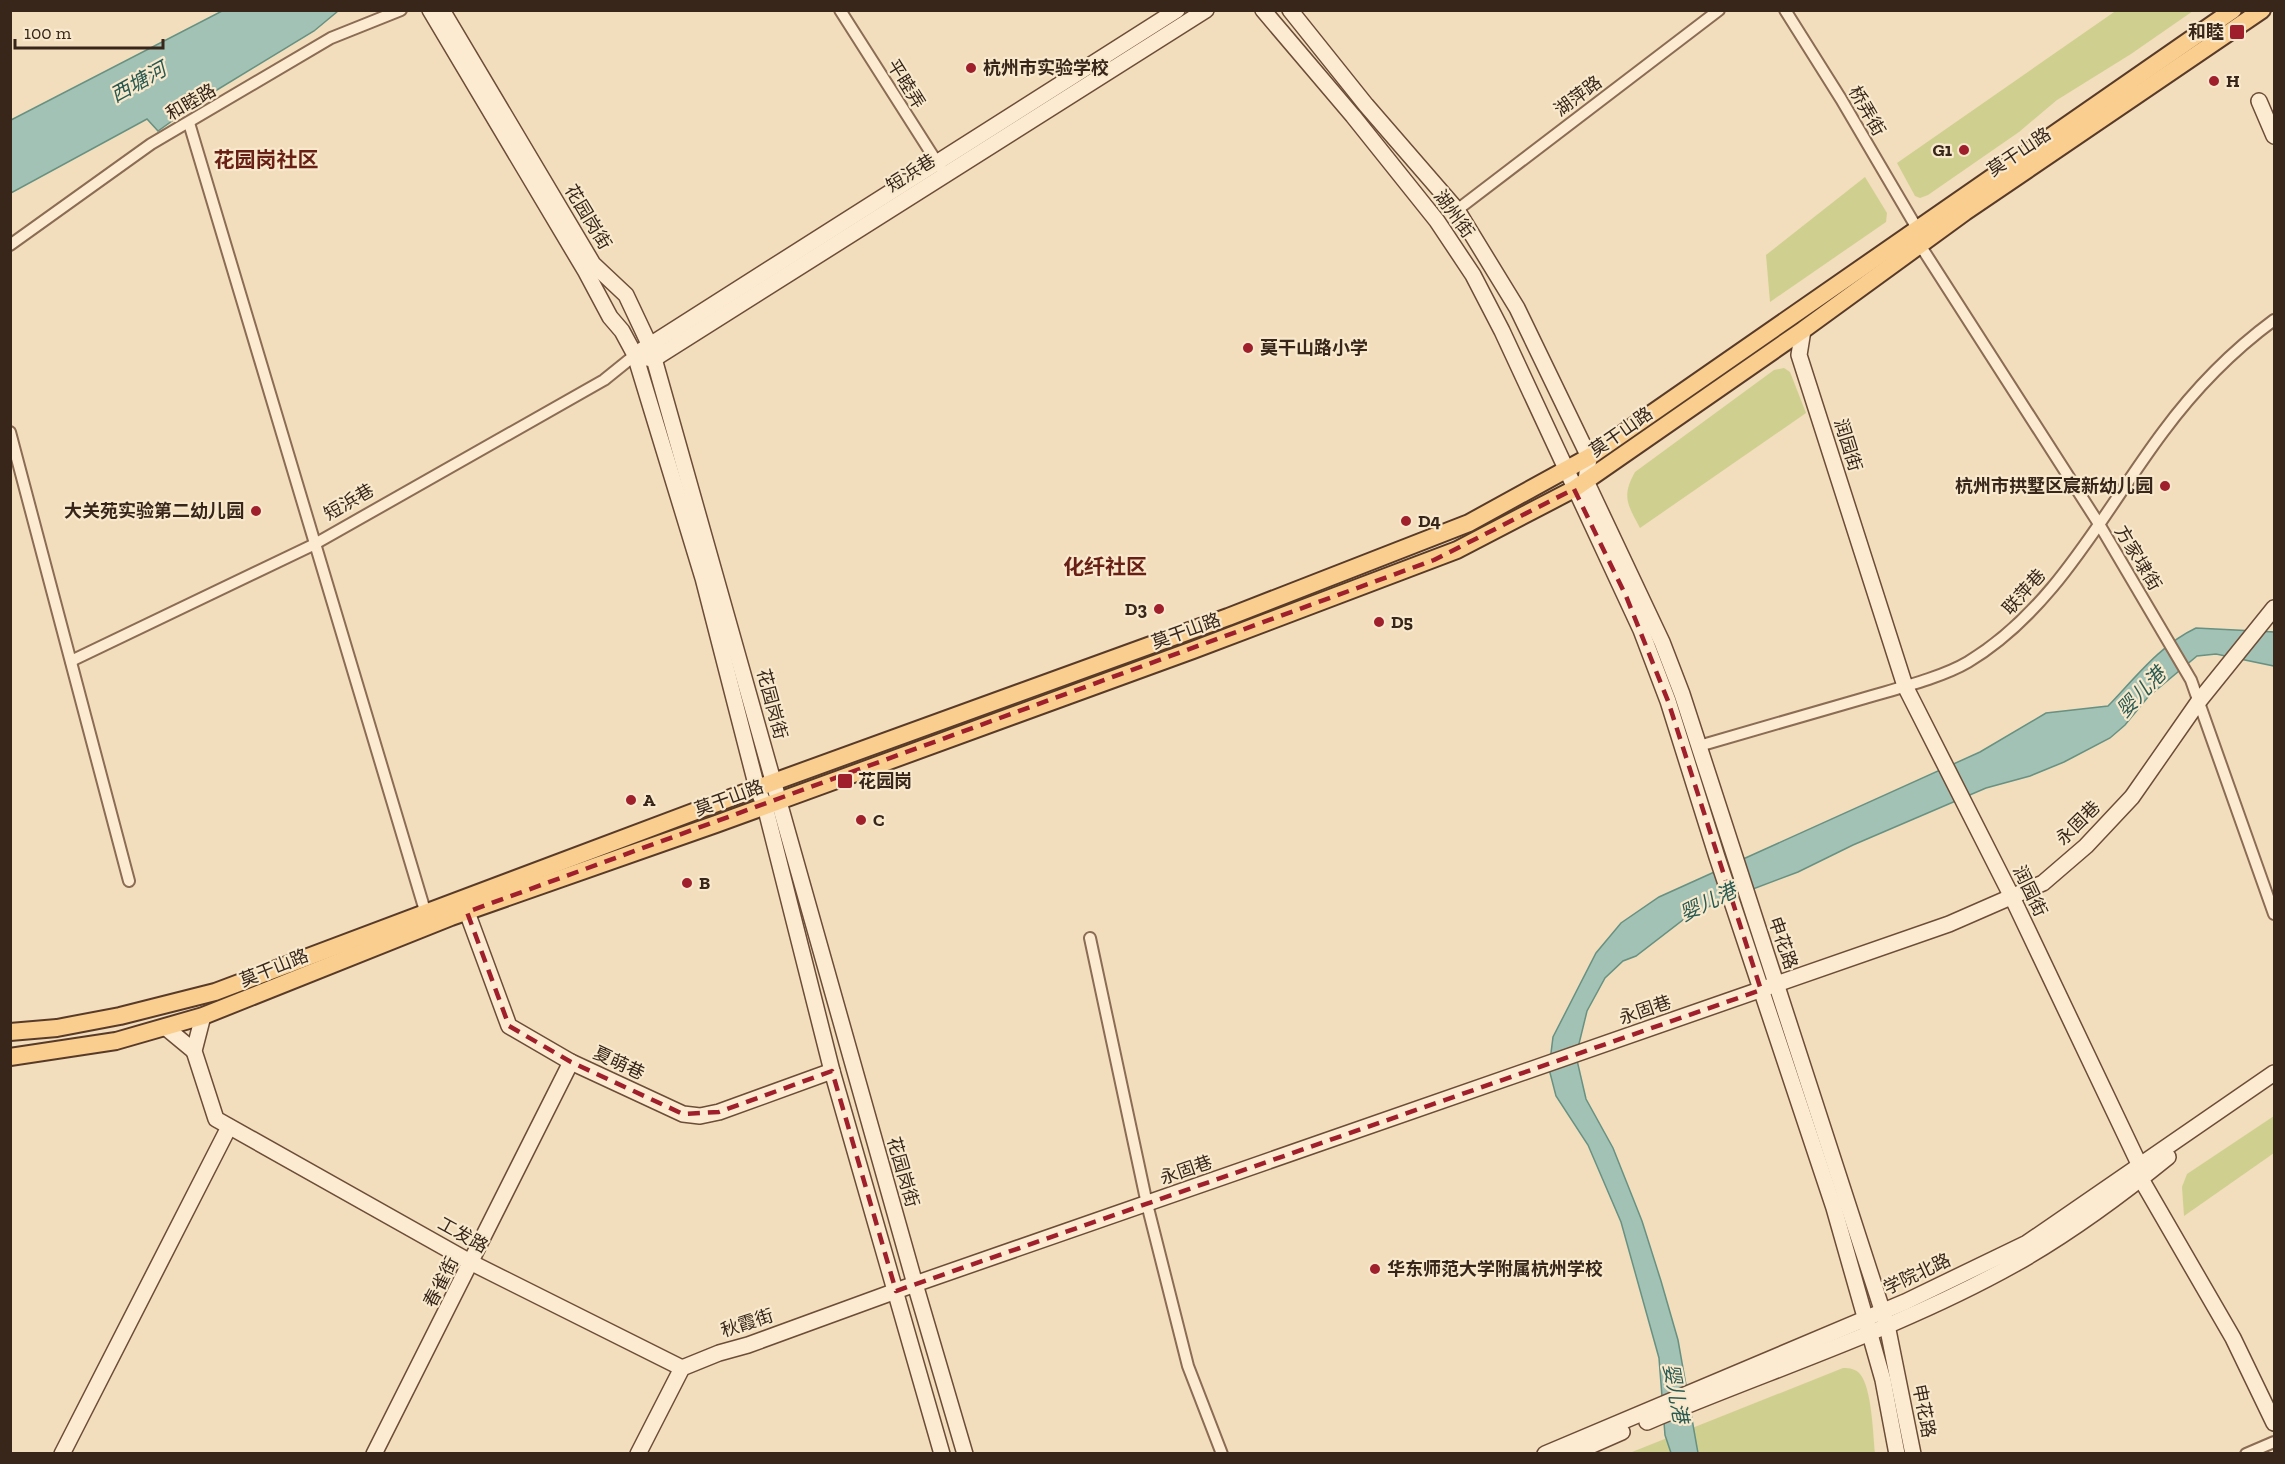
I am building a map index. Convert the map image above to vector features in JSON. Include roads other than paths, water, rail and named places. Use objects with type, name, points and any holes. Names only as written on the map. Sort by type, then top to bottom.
[{"type":"main road","name":"莫干山路","points":[[10,1057],[116,1041],[203,1016],[466,912],[772,803],[1434,560],[1580,485],[1803,330],[1919,238],[2233,10]]},
{"type":"main road","name":"莫干山路","points":[[10,1032],[57,1028],[120,1016],[215,992],[1419,544],[1469,523],[1589,457],[2262,10]]},
{"type":"street","name":"和睦路","points":[[10,245],[151,144],[331,38],[402,10]]},
{"type":"street","name":"花园岗街","points":[[430,10],[590,268],[626,295],[652,352],[765,786]]},
{"type":"street","name":"花园岗街","points":[[442,10],[590,268],[610,317],[622,331],[635,355],[772,803],[965,1454]]},
{"type":"street","name":"平睦弄","points":[[840,10],[940,168]]},
{"type":"street","name":"短浜巷","points":[[652,352],[940,168],[1177,10]]},
{"type":"street","name":"短浜巷","points":[[940,168],[1206,10]]},
{"type":"street","name":"湖州街","points":[[1263,10],[1353,116],[1430,213],[1473,275],[1502,331],[1565,471]]},
{"type":"street","name":"湖州街","points":[[1290,10],[1366,105],[1456,210],[1517,308],[1589,457]]},
{"type":"street","name":"湖萍路","points":[[1456,210],[1719,10]]},
{"type":"street","name":"桥弄街","points":[[1785,10],[1841,99],[1919,238]]},
{"type":"street","points":[[2259,100],[2274,136]]},
{"type":"street","points":[[189,123],[313,545],[426,914]]},
{"type":"street","name":"方家埭街","points":[[1919,238],[2099,524],[2191,680],[2274,914]]},
{"type":"street","name":"联萍巷","points":[[1699,746],[1905,686],[1966,663],[2007,634],[2042,601],[2163,431],[2208,378],[2253,336],[2274,320]]},
{"type":"street","name":"润园街","points":[[1803,330],[1799,355],[1905,686],[2012,897],[2141,1172],[2233,1338],[2274,1423]]},
{"type":"street","points":[[1778,347],[1799,355]]},
{"type":"street","points":[[635,355],[652,352]]},
{"type":"street","name":"短浜巷","points":[[71,661],[313,545],[604,380],[635,355]]},
{"type":"street","points":[[10,432],[129,881]]},
{"type":"street","points":[[1580,485],[1589,457]]},
{"type":"street","name":"申花路","points":[[1565,471],[1580,485],[1662,642],[1699,746],[1724,855]]},
{"type":"street","name":"申花路","points":[[1580,485],[1657,671],[1740,899],[1776,983],[1885,1318],[1913,1454]]},
{"type":"street","name":"永固巷","points":[[915,1284],[1949,924],[2043,883],[2086,846],[2132,797],[2199,701],[2274,608]]},
{"type":"street","name":"花园岗街","points":[[772,803],[832,1071],[942,1454]]},
{"type":"street","name":"申花路","points":[[1740,899],[1761,990],[1834,1208],[1868,1325],[1883,1380],[1897,1454]]},
{"type":"street","name":"夏萌巷","points":[[466,912],[509,1026],[571,1062],[683,1114],[700,1116],[719,1112],[832,1071]]},
{"type":"street","points":[[1090,938],[1147,1204],[1188,1366],[1222,1454]]},
{"type":"street","points":[[165,1027],[195,1051],[203,1016]]},
{"type":"street","name":"工发路","points":[[195,1051],[216,1119],[472,1263],[682,1368]]},
{"type":"street","name":"春雀街","points":[[374,1454],[571,1062]]},
{"type":"street","name":"学院北路","points":[[1572,1454],[1718,1382],[1868,1325],[2014,1264],[2089,1218],[2141,1172],[2274,1073]]},
{"type":"street","name":"学院北路","points":[[2141,1172],[2168,1157],[2274,1085]]},
{"type":"street","points":[[62,1454],[229,1127]]},
{"type":"street","name":"秋霞街","points":[[682,1368],[915,1284]]},
{"type":"street","name":"学院北路","points":[[1545,1454],[1654,1413],[1696,1402],[1868,1325]]},
{"type":"street","points":[[638,1454],[682,1368]]},
{"type":"street","points":[[2246,1454],[2274,1442]]},
{"type":"water","name":"西塘河","points":[[222,11],[338,11],[314,31],[207,96],[158,131],[147,119],[11,193],[11,120]]},
{"type":"water","name":"婴儿港","points":[[2196,628],[2274,632],[2274,666],[2216,654],[2197,656],[2148,697],[2125,725],[2110,738],[2064,762],[2030,776],[1986,788],[1853,845],[1798,872],[1716,903],[1683,920],[1636,956],[1623,961],[1605,978],[1587,1011],[1576,1056],[1586,1099],[1613,1148],[1642,1221],[1678,1340],[1698,1453],[1671,1453],[1665,1435],[1659,1358],[1621,1222],[1588,1145],[1556,1096],[1549,1069],[1553,1037],[1596,953],[1621,923],[1659,897],[1980,752],[2046,713],[2108,706],[2159,653]]},
{"type":"place","name":"和睦","points":[[2237,32]]},
{"type":"place","name":"杭州市实验学校","points":[[971,68]]},
{"type":"place","name":"H","points":[[2214,81]]},
{"type":"place","name":"G1","points":[[1964,150]]},
{"type":"place","name":"莫干山路小学","points":[[1248,348]]},
{"type":"place","name":"杭州市拱墅区宸新幼儿园","points":[[2165,486]]},
{"type":"place","name":"大关苑实验第二幼儿园","points":[[256,511]]},
{"type":"place","name":"D4","points":[[1406,521]]},
{"type":"place","name":"D3","points":[[1159,609]]},
{"type":"place","name":"D5","points":[[1379,622]]},
{"type":"place","name":"花园岗","points":[[845,781]]},
{"type":"place","name":"A","points":[[631,800]]},
{"type":"place","name":"C","points":[[861,820]]},
{"type":"place","name":"B","points":[[687,883]]},
{"type":"place","name":"华东师范大学附属杭州学校","points":[[1375,1269]]},
{"type":"district","name":"花园岗社区","points":[[266,160]]},
{"type":"district","name":"化纤社区","points":[[1105,567]]}]
